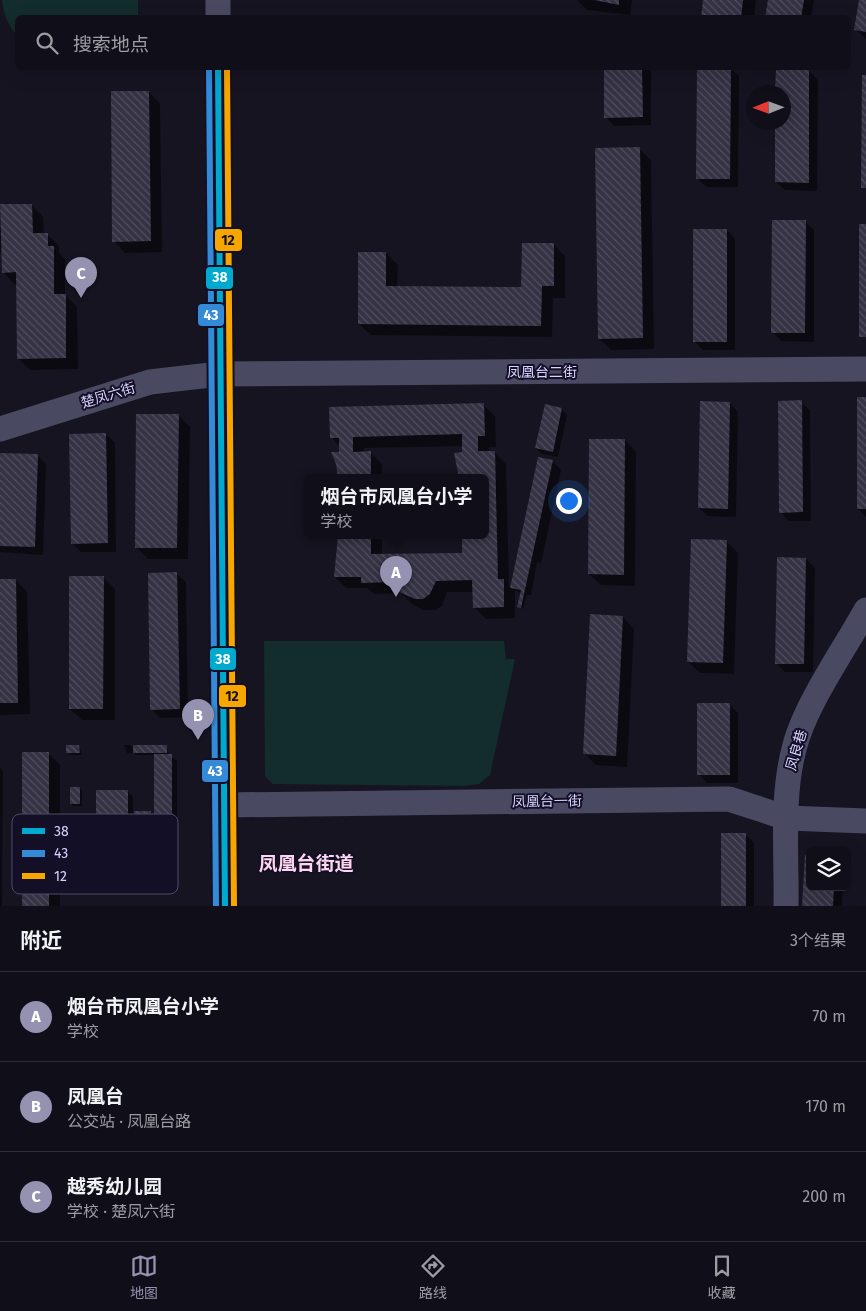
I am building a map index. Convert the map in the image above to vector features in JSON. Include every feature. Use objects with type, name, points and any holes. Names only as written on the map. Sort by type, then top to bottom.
[{"type":"street","points":[[218,0],[218,15]]},
{"type":"street","points":[[218,70],[219,374],[225,906]]},
{"type":"street","name":"凤凰台二街","points":[[219,374],[866,369]]},
{"type":"street","name":"楚凤六街","points":[[0,429],[150,382],[219,374]]},
{"type":"street","name":"凤良巷","points":[[786,906],[787,783],[794,748],[811,707],[866,610]]},
{"type":"street","name":"凤凰台一街","points":[[224,805],[729,798],[787,818],[866,821]]},
{"type":"green space","points":[[2,0],[138,0],[138,15],[15,15],[15,33],[6,19]]},
{"type":"green space","points":[[264,641],[504,641],[506,659],[515,659],[490,775],[479,784],[464,786],[273,784],[265,776]]},
{"type":"building","points":[[594,0],[619,0],[619,5]]},
{"type":"building","points":[[703,0],[743,0],[741,15],[701,15]]},
{"type":"building","points":[[768,0],[804,0],[802,15],[766,15]]},
{"type":"building","points":[[859,0],[866,0],[866,32],[854,30]]},
{"type":"building","points":[[604,70],[642,70],[643,117],[604,118]]},
{"type":"building","points":[[697,70],[731,70],[730,179],[696,179]]},
{"type":"building","points":[[776,70],[809,70],[809,183],[775,182],[775,130],[791,130],[791,85],[775,85]]},
{"type":"building","points":[[862,75],[866,75],[866,188],[861,188]]},
{"type":"building","points":[[111,91],[149,91],[151,241],[112,242]]},
{"type":"building","points":[[640,147],[643,338],[598,339],[595,148]]},
{"type":"building","points":[[0,204],[32,204],[33,233],[48,233],[48,246],[54,246],[54,294],[66,294],[66,358],[17,359],[16,272],[2,273]]},
{"type":"building","points":[[772,220],[806,220],[805,333],[771,333]]},
{"type":"building","points":[[859,224],[866,224],[866,337],[859,337]]},
{"type":"building","points":[[693,229],[727,229],[727,342],[693,342]]},
{"type":"building","points":[[522,243],[554,243],[554,286],[542,286],[541,326],[358,324],[358,252],[386,252],[386,286],[521,287]]},
{"type":"building","points":[[857,397],[866,397],[866,509],[857,509]]},
{"type":"building","points":[[802,400],[803,512],[779,513],[778,401]]},
{"type":"building","points":[[700,401],[730,402],[728,509],[698,508]]},
{"type":"building","points":[[484,403],[485,436],[478,436],[478,451],[495,451],[498,579],[504,579],[504,607],[473,608],[472,580],[436,581],[430,594],[423,599],[415,599],[399,592],[394,582],[361,583],[361,577],[334,577],[338,539],[371,539],[371,554],[462,553],[462,539],[489,539],[489,474],[458,474],[454,453],[462,452],[462,434],[353,437],[353,452],[371,451],[371,474],[337,474],[331,452],[339,452],[339,438],[330,438],[329,407]]},
{"type":"building","points":[[545,404],[562,408],[553,452],[535,448]]},
{"type":"building","points":[[136,414],[179,414],[177,548],[135,548]]},
{"type":"building","points":[[106,433],[108,543],[71,544],[69,434]]},
{"type":"building","points":[[589,439],[625,439],[624,575],[588,574]]},
{"type":"building","points":[[0,453],[38,454],[35,547],[0,546]]},
{"type":"building","points":[[538,457],[553,460],[521,608],[517,607],[521,590],[510,588]]},
{"type":"building","points":[[691,539],[727,540],[723,663],[687,662]]},
{"type":"building","points":[[777,557],[806,558],[804,664],[775,664]]},
{"type":"building","points":[[177,572],[180,709],[150,710],[148,573]]},
{"type":"building","points":[[69,576],[104,576],[103,709],[69,709]]},
{"type":"building","points":[[0,579],[16,579],[18,703],[0,703]]},
{"type":"building","points":[[590,614],[623,616],[616,756],[583,754]]},
{"type":"building","points":[[697,703],[730,703],[730,775],[697,775]]},
{"type":"building","points":[[66,745],[79,745],[80,753],[66,753]]},
{"type":"building","points":[[133,745],[167,745],[167,753],[133,753]]},
{"type":"building","points":[[22,752],[49,752],[49,814],[22,814]]},
{"type":"building","points":[[154,754],[172,754],[172,814],[154,814]]},
{"type":"building","points":[[70,787],[80,787],[80,804],[70,804]]},
{"type":"building","points":[[96,790],[128,790],[128,814],[96,814]]},
{"type":"building","points":[[134,811],[151,811],[151,814],[134,814]]},
{"type":"building","points":[[721,833],[746,833],[746,906],[721,906]]},
{"type":"building","points":[[806,855],[806,891],[834,891],[833,906],[802,906]]},
{"type":"building","points":[[22,894],[49,894],[49,906],[22,906]]},
{"type":"transit line","name":"43","points":[[209,70],[216,906]]},
{"type":"transit line","name":"38","points":[[218,70],[225,906]]},
{"type":"transit line","name":"12","points":[[227,70],[234,906]]},
{"type":"place","name":"越秀幼儿园","points":[[81,298]]},
{"type":"place","name":"烟台市凤凰台小学","points":[[396,597]]},
{"type":"place","name":"凤凰台","points":[[198,740]]},
{"type":"district","name":"凤凰台街道","points":[[306,863]]}]
